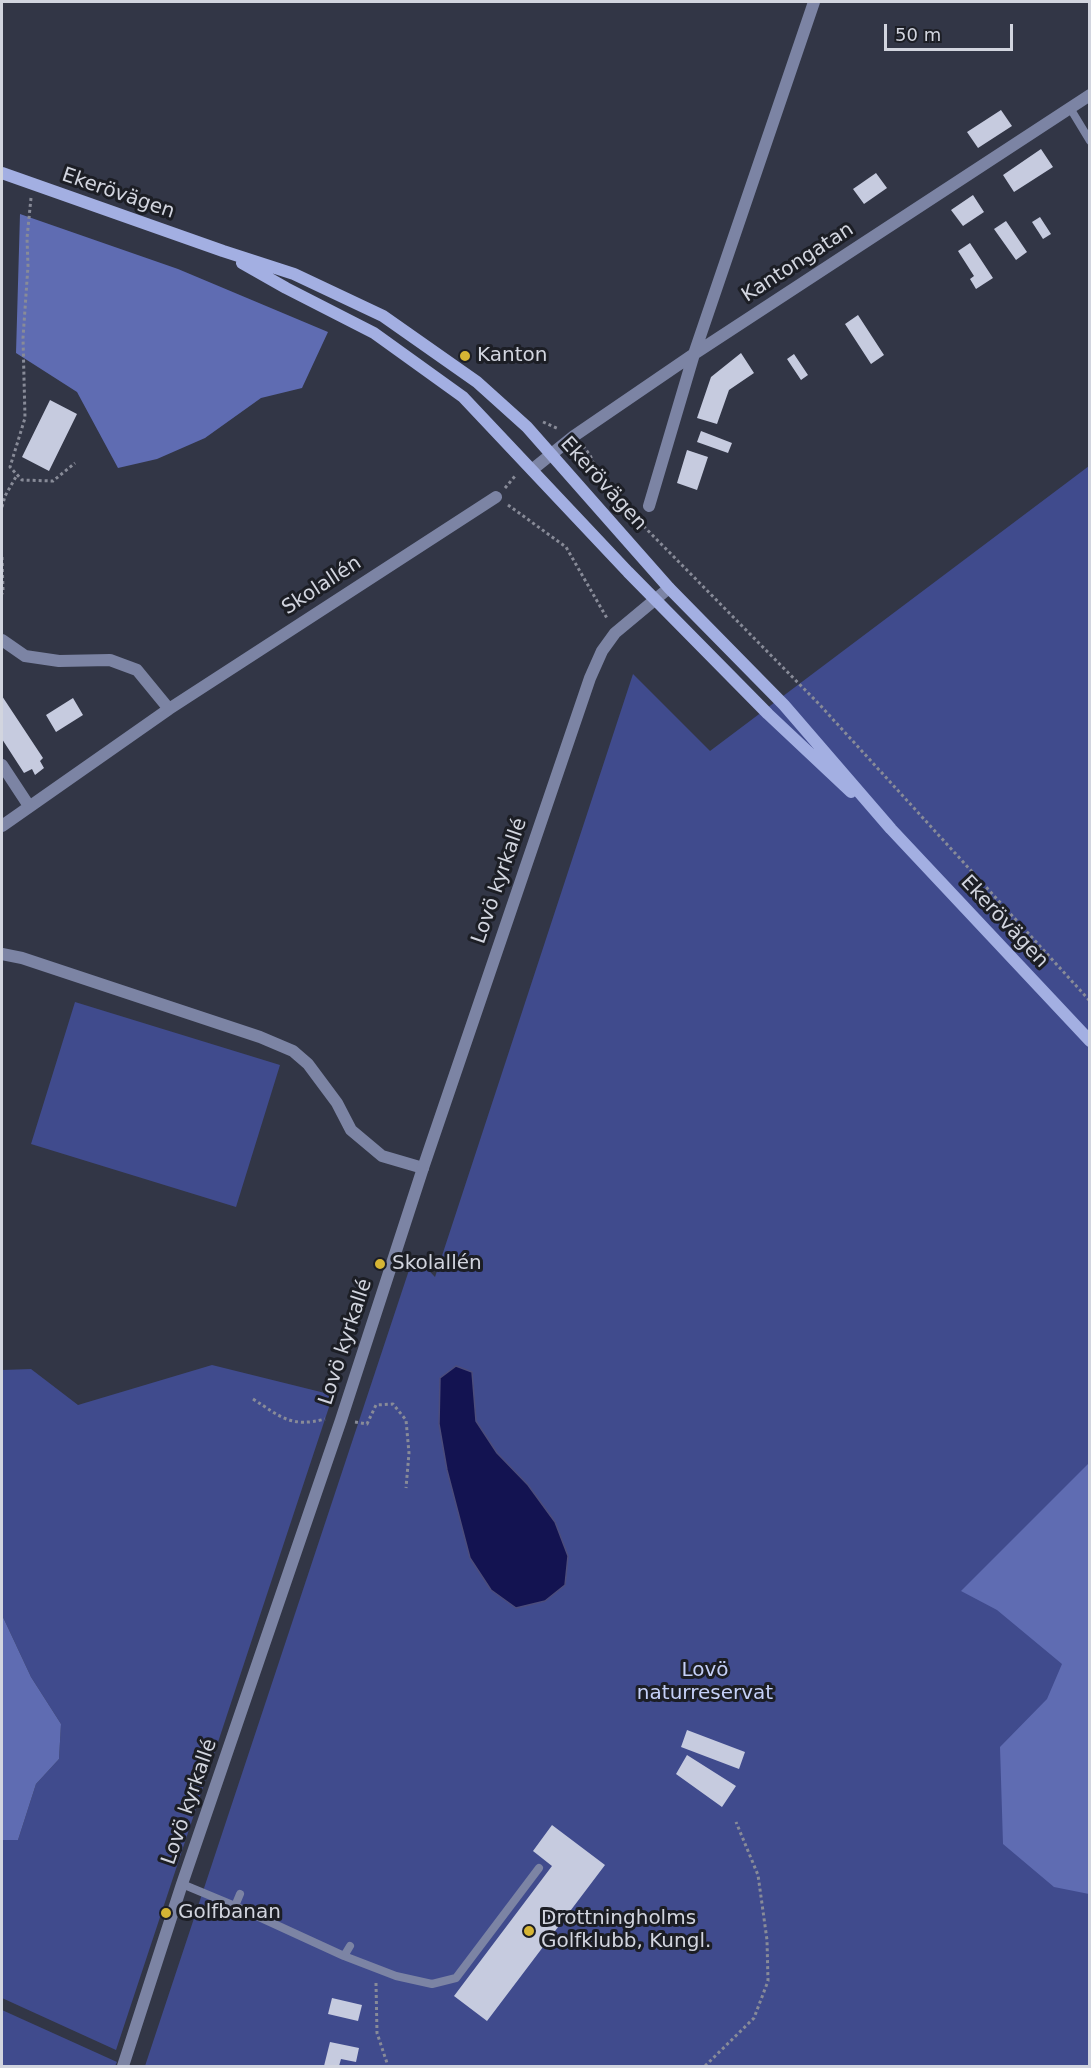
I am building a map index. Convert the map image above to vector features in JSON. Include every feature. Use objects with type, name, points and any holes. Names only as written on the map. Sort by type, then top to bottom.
[{"type":"main road","name":"Ekerövägen","points":[[2,173],[294,274],[383,316],[477,381],[526,428],[669,588],[791,713],[891,829],[1089,1041]]},
{"type":"main road","name":"Ekerövägen","points":[[223,251],[286,288],[374,333],[463,397],[768,714],[891,829]]},
{"type":"street","points":[[649,506],[694,354],[814,2]]},
{"type":"street","name":"Kantongatan","points":[[533,470],[574,436],[694,354],[1089,95]]},
{"type":"street","name":"Skolallén","points":[[2,825],[169,709],[496,497]]},
{"type":"street","name":"Lovö kyrkallé","points":[[123,2067],[341,1420],[423,1168],[590,678],[602,651],[615,633],[669,588]]},
{"type":"street","points":[[2,640],[25,656],[59,661],[110,660],[137,670],[169,709]]},
{"type":"street","points":[[2,765],[29,806]]},
{"type":"street","points":[[2,954],[22,958],[260,1037],[293,1051],[308,1064],[337,1103],[351,1130],[382,1156],[423,1168]]},
{"type":"lane","points":[[1070,108],[1089,141]]},
{"type":"lane","points":[[183,1884],[376,1969],[432,1984],[456,1978],[539,1868]]},
{"type":"lane","points":[[235,1906],[240,1894]]},
{"type":"lane","points":[[344,1956],[350,1946]]},
{"type":"path","points":[[36,186],[30,203],[27,238],[28,266],[23,338],[25,418],[10,467],[22,480],[53,481],[75,463]]},
{"type":"path","points":[[536,418],[574,436],[590,455],[602,484],[819,704],[1089,1001]]},
{"type":"path","points":[[514,468],[517,477],[496,497],[566,547],[615,633]]},
{"type":"path","points":[[2,507],[5,496],[17,475]]},
{"type":"path","points":[[2,557],[2,594]]},
{"type":"path","points":[[253,1399],[279,1416],[298,1424],[331,1418],[367,1424],[376,1405],[393,1404],[406,1420],[409,1453],[406,1488]]},
{"type":"path","points":[[705,2067],[754,2018],[768,1980],[767,1940],[758,1875],[736,1822]]},
{"type":"path","points":[[376,1969],[377,2034],[388,2067]]},
{"type":"green space","name":"Lovö naturreservat","points":[[1089,466],[1089,2066],[145,2066],[414,1255],[435,1277],[633,674],[710,751]]},
{"type":"green space","points":[[75,1002],[280,1065],[236,1207],[31,1144]]},
{"type":"green space","points":[[212,1365],[333,1395],[116,2050],[2,1998],[2,1840],[18,1840],[36,1784],[59,1759],[61,1724],[31,1677],[2,1615],[2,1370],[31,1369],[78,1405]]},
{"type":"green space","points":[[2,2010],[117,2062],[115,2066],[2,2066]]},
{"type":"shaded area","points":[[20,214],[178,269],[328,332],[302,388],[261,398],[205,438],[157,459],[118,468],[77,392],[16,353]]},
{"type":"shaded area","points":[[456,1366],[472,1372],[476,1421],[497,1453],[528,1485],[555,1522],[568,1556],[565,1585],[545,1601],[516,1608],[491,1590],[470,1558],[447,1470],[439,1424],[440,1378]]},
{"type":"shaded area","points":[[1089,1463],[1089,1894],[1054,1887],[1003,1844],[1000,1747],[1047,1699],[1062,1664],[997,1610],[961,1591]]},
{"type":"shaded area","points":[[2,1615],[31,1677],[61,1724],[59,1759],[36,1784],[18,1840],[2,1840]]},
{"type":"building","points":[[1001,110],[1012,126],[978,148],[967,132]]},
{"type":"building","points":[[1041,149],[1053,167],[1014,192],[1003,175]]},
{"type":"building","points":[[876,173],[887,188],[864,204],[853,189]]},
{"type":"building","points":[[973,195],[984,212],[963,226],[951,210]]},
{"type":"building","points":[[1040,217],[1051,234],[1043,239],[1032,222]]},
{"type":"building","points":[[1006,221],[1027,252],[1016,260],[994,229]]},
{"type":"building","points":[[970,243],[993,278],[976,289],[970,279],[974,276],[958,251]]},
{"type":"building","points":[[858,315],[884,355],[871,364],[845,324]]},
{"type":"building","points":[[741,353],[754,373],[729,390],[717,424],[697,418],[711,377]]},
{"type":"building","points":[[794,354],[808,375],[801,380],[787,359]]},
{"type":"building","points":[[50,400],[77,414],[49,471],[22,457]]},
{"type":"building","points":[[701,431],[732,443],[728,453],[697,442]]},
{"type":"building","points":[[687,450],[708,457],[697,490],[677,483]]},
{"type":"building","points":[[2,696],[43,758],[40,761],[44,768],[35,775],[32,769],[24,773],[2,739]]},
{"type":"building","points":[[73,698],[83,715],[56,732],[46,715]]},
{"type":"building","points":[[687,1730],[745,1752],[739,1769],[681,1747]]},
{"type":"building","points":[[687,1755],[736,1786],[722,1807],[676,1774]]},
{"type":"building","name":"Drottningholms Golfklubb, Kungl.","points":[[552,1825],[605,1865],[487,2021],[454,1996],[552,1866],[533,1851]]},
{"type":"building","points":[[332,1998],[362,2005],[358,2021],[328,2014]]},
{"type":"building","points":[[330,2042],[359,2048],[356,2062],[341,2059],[339,2066],[324,2066]]},
{"type":"place","name":"Kanton","points":[[465,356]]},
{"type":"place","name":"Skolallén","points":[[380,1264]]},
{"type":"place","name":"Golfbanan","points":[[166,1913]]},
{"type":"place","name":"Drottningholms Golfklubb, Kungl.","points":[[529,1931]]}]
